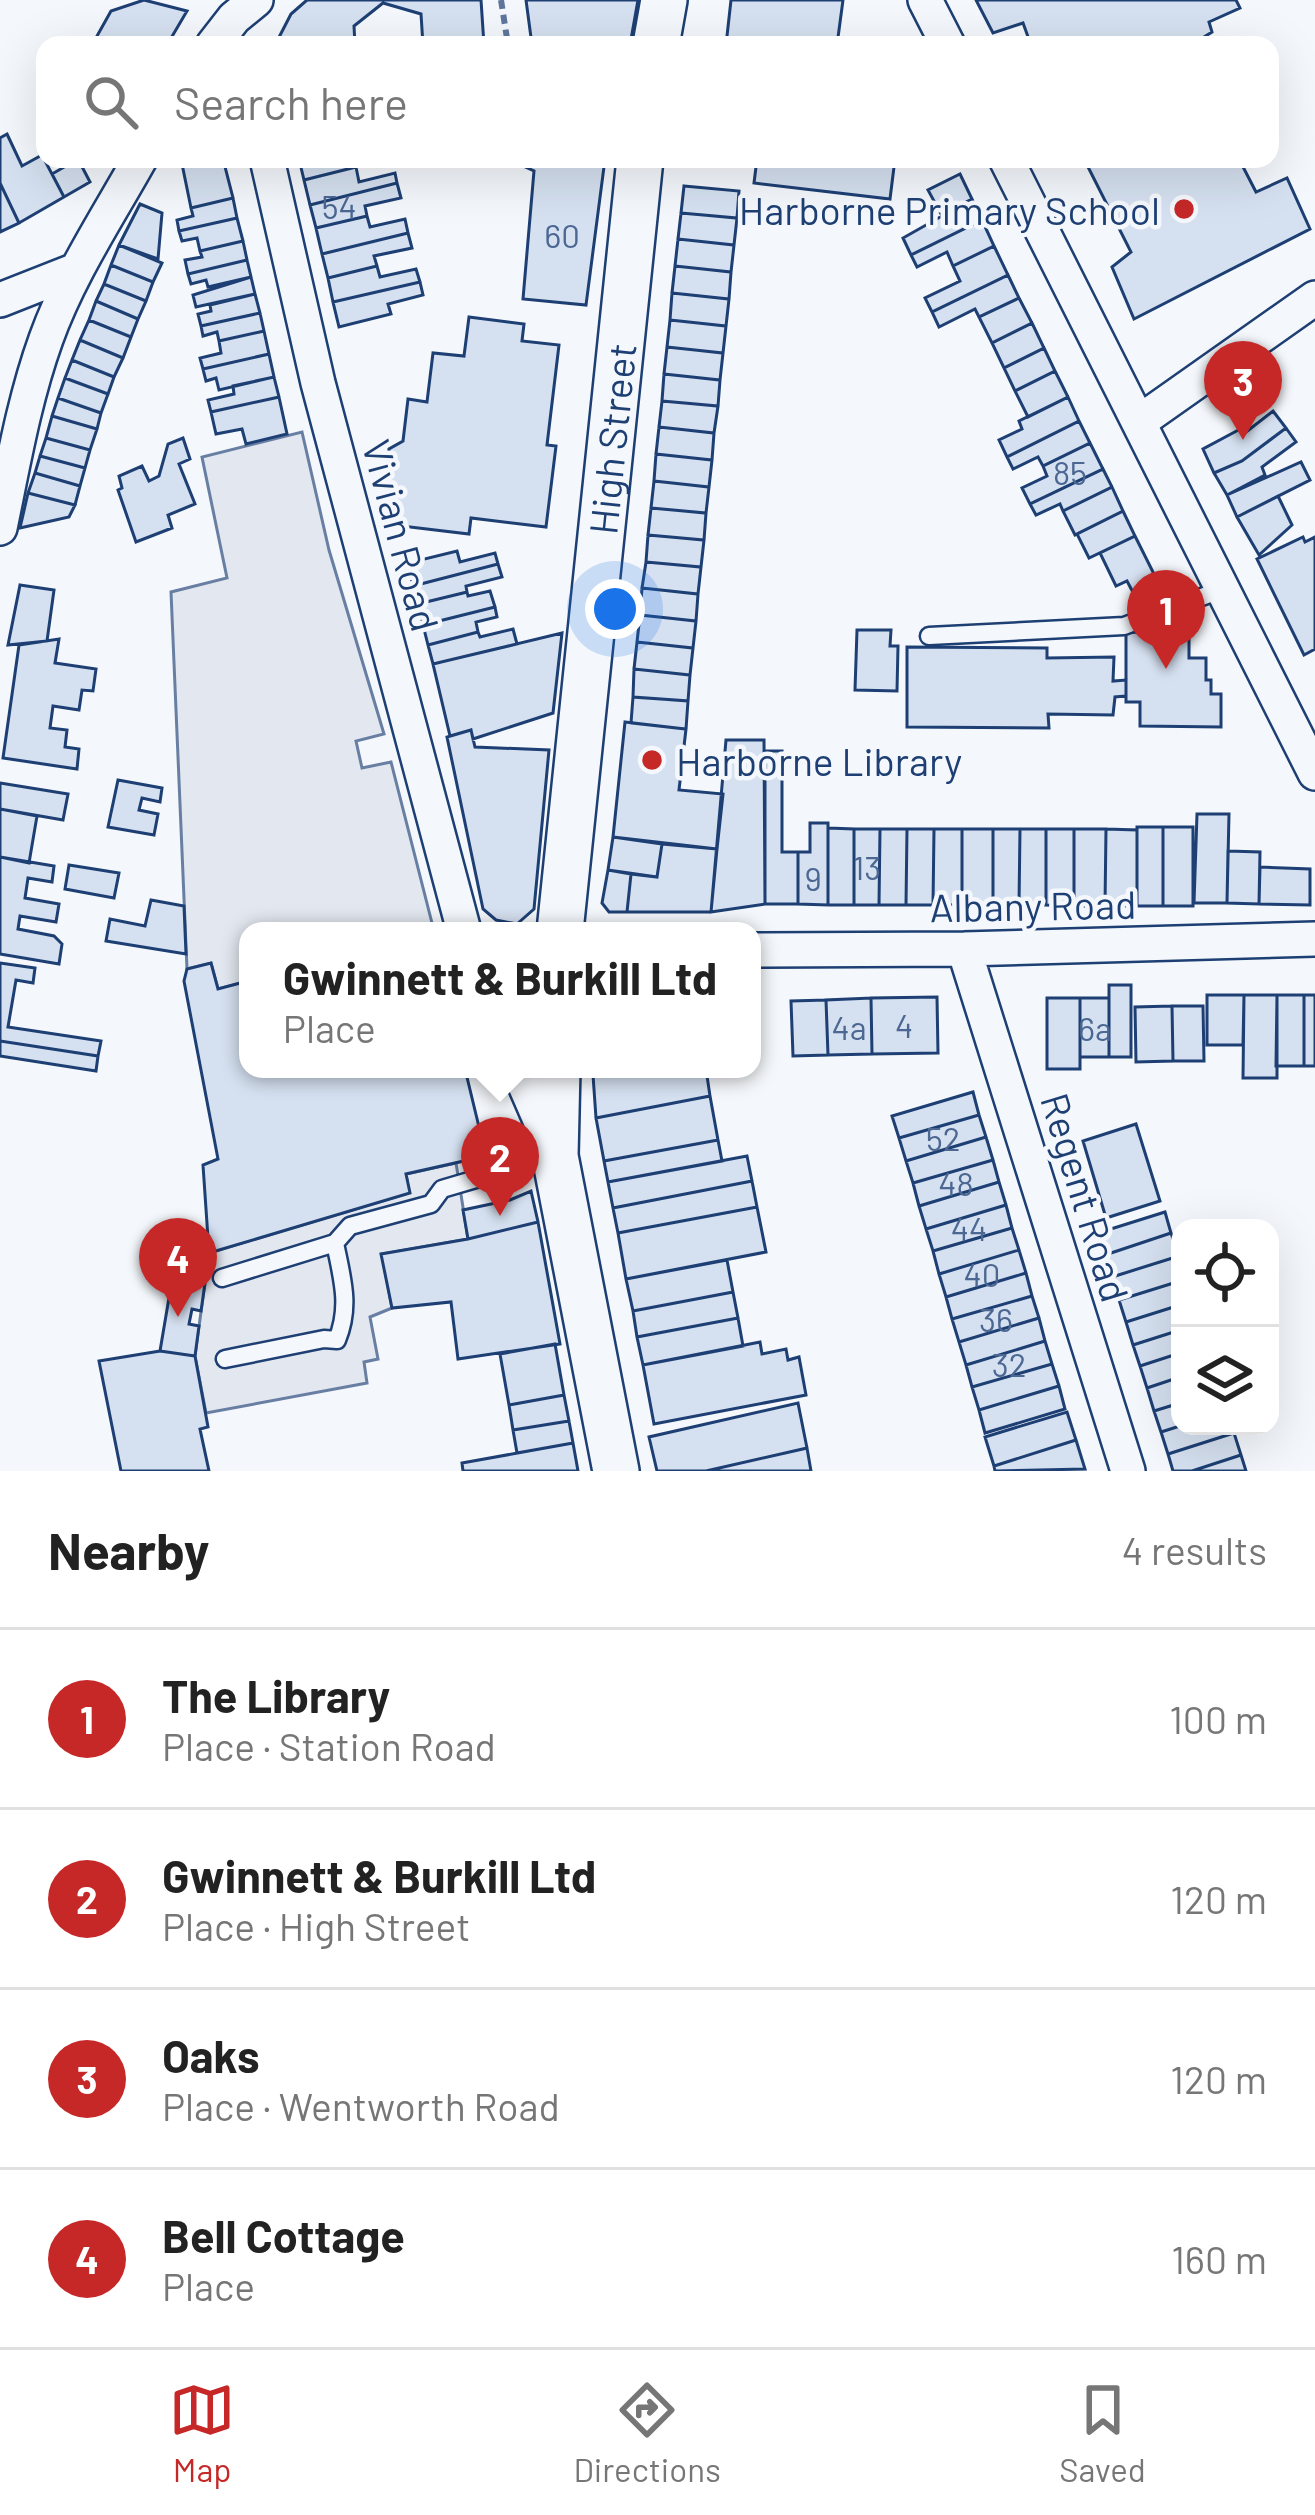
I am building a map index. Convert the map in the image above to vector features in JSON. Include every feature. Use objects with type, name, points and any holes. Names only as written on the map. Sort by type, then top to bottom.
[{"type":"main road","points":[[658,36],[664,0]]},
{"type":"main road","name":"High Street","points":[[561,922],[639,168]]},
{"type":"main road","points":[[557,1078],[555,1156],[616,1471]]},
{"type":"street","points":[[926,0],[944,36]]},
{"type":"street","points":[[0,528],[25,406],[47,337],[76,270],[135,168]]},
{"type":"street","name":"Vivian Road","points":[[269,168],[318,383],[462,922]]},
{"type":"street","points":[[1011,168],[1315,773]]},
{"type":"street","points":[[0,301],[76,270]]},
{"type":"street","points":[[1139,422],[1315,298]]},
{"type":"street","name":"Albany Road","points":[[761,950],[1315,939]]},
{"type":"street","name":"Regent Road","points":[[964,949],[1128,1471]]},
{"type":"street","points":[[522,1078],[555,1156]]},
{"type":"lane","points":[[929,636],[1124,626],[1222,589]]},
{"type":"lane","points":[[222,1278],[335,1243],[350,1226],[431,1204],[442,1189],[555,1156]]},
{"type":"lane","points":[[225,1359],[337,1340],[346,1318],[346,1297],[335,1243]]},
{"type":"path","points":[[501,0],[507,36]]},
{"type":"shaded area","points":[[302,432],[329,550],[384,734],[356,741],[362,768],[391,762],[432,922],[239,922],[239,983],[218,989],[211,963],[187,969],[171,592],[227,578],[202,457]]},
{"type":"shaded area","points":[[456,1163],[468,1239],[382,1254],[392,1308],[370,1317],[378,1359],[364,1362],[367,1383],[206,1413],[195,1356],[209,1253],[409,1193],[406,1174]]},
{"type":"building","points":[[144,0],[187,11],[172,36],[97,36],[111,11]]},
{"type":"building","points":[[307,0],[481,0],[483,36],[422,36],[421,14],[383,3],[354,26],[355,36],[280,36],[291,14]]},
{"type":"building","points":[[526,0],[638,0],[632,36],[531,36]]},
{"type":"building","points":[[731,0],[843,0],[838,36],[727,36]]},
{"type":"building","points":[[976,0],[1236,0],[1240,8],[1209,22],[1212,32],[1206,36],[1028,36],[1023,23],[993,33]]},
{"type":"building","points":[[7,134],[22,166],[36,158],[36,168],[49,168],[64,197],[19,223],[0,183],[0,138]]},
{"type":"building","points":[[62,168],[83,168],[90,182],[64,197],[52,174]]},
{"type":"building","points":[[183,168],[225,168],[233,198],[191,208]]},
{"type":"building","points":[[301,168],[352,168],[304,180]]},
{"type":"building","points":[[356,168],[359,182],[395,173],[397,183],[310,205],[304,180]]},
{"type":"building","points":[[528,168],[604,168],[586,305],[523,299],[534,171]]},
{"type":"building","points":[[756,168],[894,168],[890,199],[754,183]]},
{"type":"building","points":[[1089,168],[1244,168],[1256,192],[1287,178],[1310,229],[1134,319],[1112,267],[1131,252]]},
{"type":"building","points":[[960,174],[972,199],[941,214],[928,190]]},
{"type":"building","points":[[0,183],[19,223],[0,232]]},
{"type":"building","points":[[397,183],[401,198],[365,206],[367,216],[316,228],[310,205]]},
{"type":"building","points":[[684,186],[739,191],[737,218],[681,213]]},
{"type":"building","points":[[233,198],[237,218],[179,231],[177,220],[193,216],[191,208]]},
{"type":"building","points":[[972,199],[982,220],[911,255],[903,238]]},
{"type":"building","points":[[140,204],[162,213],[158,259],[119,245]]},
{"type":"building","points":[[681,213],[737,218],[734,245],[678,239]]},
{"type":"building","points":[[367,216],[370,227],[405,219],[408,233],[322,254],[316,228]]},
{"type":"building","points":[[237,218],[243,241],[200,251],[197,238],[182,241],[179,231]]},
{"type":"building","points":[[982,220],[994,246],[953,266],[947,252],[917,267],[911,255]]},
{"type":"building","points":[[408,233],[412,248],[374,256],[377,266],[328,278],[322,254]]},
{"type":"building","points":[[678,239],[734,245],[731,272],[675,266]]},
{"type":"building","points":[[243,241],[247,260],[188,274],[185,260],[202,257],[200,251]]},
{"type":"building","points":[[119,245],[162,263],[153,282],[111,265]]},
{"type":"building","points":[[994,246],[1008,275],[932,312],[925,298],[960,281],[953,266]]},
{"type":"building","points":[[247,260],[251,277],[208,287],[206,280],[191,284],[188,274]]},
{"type":"building","points":[[111,265],[153,282],[146,301],[104,284]]},
{"type":"building","points":[[377,266],[380,277],[416,269],[420,282],[333,302],[328,278]]},
{"type":"building","points":[[675,266],[731,272],[729,299],[672,293]]},
{"type":"building","points":[[1008,275],[1019,298],[979,317],[975,309],[939,327],[932,312]]},
{"type":"building","points":[[251,277],[255,294],[196,307],[193,295]]},
{"type":"building","points":[[420,282],[423,295],[388,304],[391,314],[339,327],[333,302]]},
{"type":"building","points":[[104,284],[146,301],[138,319],[96,301]]},
{"type":"building","points":[[672,293],[729,299],[726,326],[670,320]]},
{"type":"building","points":[[255,294],[260,313],[201,326],[198,314],[211,311],[210,305]]},
{"type":"building","points":[[1019,298],[1032,323],[992,343],[979,317]]},
{"type":"building","points":[[96,301],[138,319],[131,337],[89,320]]},
{"type":"building","points":[[260,313],[264,331],[219,341],[217,332],[203,336],[201,326]]},
{"type":"building","points":[[469,317],[524,324],[522,341],[559,345],[547,445],[556,446],[546,527],[471,518],[469,534],[393,525],[396,498],[385,488],[389,449],[403,441],[408,399],[427,402],[433,353],[464,356]]},
{"type":"building","points":[[89,320],[131,337],[123,358],[80,340]]},
{"type":"building","points":[[670,320],[726,326],[723,353],[667,347]]},
{"type":"building","points":[[1032,323],[1044,348],[1004,368],[992,343]]},
{"type":"building","points":[[264,331],[269,354],[203,369],[200,358],[221,353],[219,341]]},
{"type":"building","points":[[80,340],[123,358],[114,377],[72,360]]},
{"type":"building","points":[[667,347],[723,353],[720,380],[664,374]]},
{"type":"building","points":[[1044,348],[1055,371],[1015,391],[1004,368]]},
{"type":"building","points":[[269,354],[274,377],[219,390],[216,378],[206,381],[203,369]]},
{"type":"building","points":[[72,360],[114,377],[108,394],[65,378]]},
{"type":"building","points":[[1055,371],[1068,397],[1028,417],[1015,391]]},
{"type":"building","points":[[664,374],[720,380],[718,406],[662,401]]},
{"type":"building","points":[[274,377],[279,397],[211,412],[208,400],[234,394],[233,386]]},
{"type":"building","points":[[65,378],[108,394],[101,413],[58,398]]},
{"type":"building","points":[[279,397],[287,434],[246,444],[242,429],[216,434],[211,412]]},
{"type":"building","points":[[1068,397],[1079,421],[1007,457],[999,440],[1022,429],[1019,421]]},
{"type":"building","points":[[58,398],[101,413],[97,429],[52,416]]},
{"type":"building","points":[[662,401],[718,406],[714,433],[659,427]]},
{"type":"building","points":[[1273,411],[1286,428],[1242,461],[1214,473],[1203,449],[1244,427],[1246,432]]},
{"type":"building","points":[[52,416],[97,429],[90,450],[46,438]]},
{"type":"building","points":[[1079,421],[1090,443],[1043,466],[1038,457],[1013,469],[1007,457]]},
{"type":"building","points":[[659,427],[714,433],[712,460],[656,454]]},
{"type":"building","points":[[1286,428],[1296,442],[1262,467],[1265,475],[1227,495],[1214,473],[1242,461]]},
{"type":"building","points":[[46,438],[90,450],[85,468],[40,456]]},
{"type":"building","points":[[183,438],[190,459],[179,464],[195,504],[168,515],[172,528],[136,542],[118,490],[122,488],[119,476],[142,466],[149,481],[159,476],[168,444]]},
{"type":"building","points":[[1090,443],[1103,469],[1030,504],[1022,488],[1047,476],[1043,466]]},
{"type":"building","points":[[656,454],[712,460],[709,487],[654,481]]},
{"type":"building","points":[[40,456],[85,468],[80,486],[35,473]]},
{"type":"building","points":[[1301,462],[1310,480],[1237,517],[1227,495]]},
{"type":"building","points":[[1103,469],[1112,487],[1063,511],[1060,504],[1036,515],[1030,504]]},
{"type":"building","points":[[35,473],[80,486],[75,505],[28,493]]},
{"type":"building","points":[[654,481],[709,487],[706,513],[651,508]]},
{"type":"building","points":[[1112,487],[1123,511],[1075,535],[1063,511]]},
{"type":"building","points":[[28,493],[75,505],[69,517],[20,528]]},
{"type":"building","points":[[1278,496],[1292,525],[1259,555],[1237,517]]},
{"type":"building","points":[[651,508],[706,513],[704,540],[648,535]]},
{"type":"building","points":[[1123,511],[1135,536],[1089,558],[1077,534]]},
{"type":"building","points":[[648,535],[704,540],[701,567],[646,562]]},
{"type":"building","points":[[1135,536],[1160,586],[1136,598],[1127,581],[1116,586],[1100,553]]},
{"type":"building","points":[[1303,537],[1305,542],[1315,537],[1315,649],[1304,655],[1257,559]]},
{"type":"building","points":[[457,551],[460,562],[495,553],[498,564],[413,586],[408,563]]},
{"type":"building","points":[[646,562],[701,567],[698,594],[642,588]]},
{"type":"building","points":[[498,564],[502,577],[418,604],[413,586]]},
{"type":"building","points":[[20,585],[54,590],[47,641],[8,645]]},
{"type":"building","points":[[642,588],[698,594],[696,621],[640,615]]},
{"type":"building","points":[[490,591],[495,607],[423,625],[418,604]]},
{"type":"building","points":[[495,607],[497,617],[476,622],[478,632],[428,645],[423,625]]},
{"type":"building","points":[[640,615],[696,621],[693,648],[637,642]]},
{"type":"building","points":[[513,629],[517,644],[433,664],[428,645]]},
{"type":"building","points":[[857,630],[891,630],[890,646],[898,646],[897,691],[855,690]]},
{"type":"building","points":[[1126,632],[1189,633],[1189,658],[1206,658],[1211,694],[1221,694],[1221,727],[1140,726],[1140,702],[1126,702]]},
{"type":"building","points":[[562,633],[553,713],[473,739],[471,730],[450,736],[433,664]]},
{"type":"building","points":[[59,639],[55,663],[96,669],[93,691],[82,690],[79,710],[53,706],[50,728],[67,730],[65,747],[79,749],[77,769],[3,758],[19,645]]},
{"type":"building","points":[[637,642],[693,648],[690,675],[634,669]]},
{"type":"building","points":[[907,647],[1047,648],[1047,658],[1114,657],[1113,681],[1126,680],[1126,696],[1115,697],[1113,715],[1048,714],[1049,728],[907,727]]},
{"type":"building","points":[[634,669],[690,675],[688,701],[633,697]]},
{"type":"building","points":[[633,697],[688,701],[686,729],[631,723]]},
{"type":"building","name":"Harborne Library","points":[[625,722],[686,729],[679,790],[723,794],[717,849],[613,837]]},
{"type":"building","points":[[471,730],[475,747],[549,750],[534,909],[519,922],[496,920],[483,909],[447,737]]},
{"type":"building","points":[[726,740],[764,740],[765,904],[711,912]]},
{"type":"building","points":[[765,751],[782,751],[782,852],[798,852],[798,904],[765,904]]},
{"type":"building","points":[[118,780],[162,788],[160,802],[142,798],[139,810],[158,814],[154,835],[108,827]]},
{"type":"building","points":[[0,783],[68,794],[63,820],[0,809]]},
{"type":"building","points":[[0,809],[37,816],[29,863],[0,857]]},
{"type":"building","points":[[1197,814],[1229,814],[1227,903],[1194,903]]},
{"type":"building","points":[[810,823],[828,823],[828,905],[798,904],[798,852],[810,852]]},
{"type":"building","points":[[1137,827],[1163,827],[1163,906],[1137,906]]},
{"type":"building","points":[[1163,827],[1193,827],[1193,906],[1163,906]]},
{"type":"building","points":[[828,828],[854,829],[854,905],[828,905]]},
{"type":"building","points":[[854,829],[880,829],[879,905],[854,905]]},
{"type":"building","points":[[880,829],[907,829],[906,905],[879,905]]},
{"type":"building","points":[[907,829],[934,829],[933,905],[906,905]]},
{"type":"building","points":[[934,829],[962,829],[962,905],[933,905]]},
{"type":"building","points":[[962,829],[993,829],[993,906],[962,905]]},
{"type":"building","points":[[993,829],[1020,829],[1019,905],[993,906]]},
{"type":"building","points":[[1020,829],[1046,829],[1046,905],[1019,905]]},
{"type":"building","points":[[1046,829],[1074,829],[1074,906],[1046,905]]},
{"type":"building","points":[[1074,829],[1106,829],[1105,906],[1074,906]]},
{"type":"building","points":[[1106,829],[1137,830],[1137,906],[1105,906]]},
{"type":"building","points":[[613,837],[662,844],[657,877],[608,870]]},
{"type":"building","points":[[662,844],[717,849],[711,912],[627,912],[631,874],[657,877]]},
{"type":"building","points":[[1228,851],[1260,852],[1259,904],[1227,903]]},
{"type":"building","points":[[0,857],[54,866],[52,882],[28,878],[25,898],[59,904],[56,922],[20,916],[18,929],[54,936],[62,944],[59,964],[0,954]]},
{"type":"building","points":[[69,865],[119,873],[114,898],[65,889]]},
{"type":"building","points":[[1260,867],[1310,869],[1310,905],[1259,904]]},
{"type":"building","points":[[608,870],[631,874],[627,912],[609,912],[602,903]]},
{"type":"building","points":[[151,900],[184,906],[186,954],[106,941],[110,919],[145,926]]},
{"type":"building","points":[[0,963],[35,968],[33,983],[16,980],[8,1027],[101,1041],[98,1056],[0,1041]]},
{"type":"building","points":[[211,963],[218,989],[239,983],[239,1078],[467,1078],[486,1156],[406,1174],[410,1193],[209,1253],[203,1165],[218,1159],[184,981],[187,969]]},
{"type":"building","points":[[1109,985],[1131,985],[1131,1057],[1109,1057]]},
{"type":"building","points":[[1207,995],[1244,995],[1243,1045],[1207,1045]]},
{"type":"building","points":[[1244,995],[1277,995],[1277,1078],[1243,1078]]},
{"type":"building","points":[[1277,995],[1304,995],[1304,1066],[1276,1066]]},
{"type":"building","points":[[1304,995],[1315,995],[1315,1066],[1304,1066]]},
{"type":"building","points":[[937,997],[938,1053],[872,1054],[871,998]]},
{"type":"building","points":[[871,998],[872,1054],[828,1055],[826,1000]]},
{"type":"building","points":[[1047,998],[1080,998],[1080,1069],[1047,1069]]},
{"type":"building","points":[[1080,998],[1109,998],[1109,1057],[1080,1057]]},
{"type":"building","points":[[826,1000],[828,1055],[793,1056],[791,1001]]},
{"type":"building","points":[[1172,1006],[1173,1061],[1136,1062],[1135,1007]]},
{"type":"building","points":[[1172,1006],[1203,1006],[1204,1061],[1173,1061]]},
{"type":"building","points":[[0,1041],[98,1056],[96,1071],[0,1056]]},
{"type":"building","points":[[593,1078],[707,1078],[710,1096],[596,1118]]},
{"type":"building","points":[[973,1092],[979,1115],[899,1138],[892,1116]]},
{"type":"building","points":[[710,1096],[718,1140],[604,1161],[596,1118]]},
{"type":"building","points":[[979,1115],[986,1137],[906,1161],[899,1138]]},
{"type":"building","points":[[1136,1124],[1160,1201],[1106,1218],[1083,1141]]},
{"type":"building","points":[[986,1137],[993,1160],[913,1183],[906,1161]]},
{"type":"building","points":[[718,1140],[722,1161],[608,1182],[604,1161]]},
{"type":"building","points":[[747,1156],[752,1181],[613,1208],[608,1182]]},
{"type":"building","points":[[993,1160],[999,1182],[919,1206],[913,1183]]},
{"type":"building","points":[[752,1181],[757,1207],[618,1233],[613,1208]]},
{"type":"building","points":[[999,1182],[1006,1205],[926,1229],[919,1206]]},
{"type":"building","points":[[531,1191],[538,1222],[468,1239],[463,1210]]},
{"type":"building","points":[[1006,1205],[1012,1228],[933,1251],[926,1229]]},
{"type":"building","points":[[757,1207],[766,1252],[626,1279],[618,1233]]},
{"type":"building","points":[[1165,1212],[1171,1233],[1105,1255],[1098,1233]]},
{"type":"building","points":[[538,1222],[560,1344],[458,1359],[451,1302],[392,1308],[381,1254]]},
{"type":"building","points":[[1012,1228],[1019,1250],[939,1274],[933,1251]]},
{"type":"building","points":[[1171,1233],[1171,1259],[1112,1277],[1105,1255]]},
{"type":"building","points":[[1019,1250],[1026,1273],[946,1297],[939,1274]]},
{"type":"building","points":[[1171,1259],[1171,1284],[1119,1300],[1112,1277]]},
{"type":"building","points":[[727,1260],[733,1292],[633,1311],[626,1279]]},
{"type":"building","points":[[1026,1273],[1032,1296],[952,1319],[946,1297]]},
{"type":"building","points":[[172,1280],[205,1283],[201,1311],[192,1309],[189,1324],[199,1326],[195,1356],[160,1351]]},
{"type":"building","points":[[1171,1284],[1171,1308],[1126,1322],[1119,1300]]},
{"type":"building","points":[[733,1292],[738,1318],[637,1337],[633,1311]]},
{"type":"building","points":[[1032,1296],[1039,1318],[959,1342],[952,1319]]},
{"type":"building","points":[[1171,1308],[1171,1333],[1133,1345],[1126,1322]]},
{"type":"building","points":[[738,1318],[743,1346],[643,1365],[637,1337]]},
{"type":"building","points":[[1039,1318],[1045,1341],[966,1365],[959,1342]]},
{"type":"building","points":[[1171,1333],[1171,1356],[1140,1366],[1133,1345]]},
{"type":"building","points":[[1045,1341],[1052,1364],[972,1387],[966,1365]]},
{"type":"building","points":[[760,1342],[762,1354],[786,1349],[788,1360],[799,1357],[806,1395],[654,1424],[643,1365]]},
{"type":"building","points":[[555,1344],[564,1395],[509,1405],[500,1354]]},
{"type":"building","points":[[160,1351],[195,1356],[208,1427],[200,1429],[209,1471],[121,1471],[99,1361]]},
{"type":"building","points":[[1171,1356],[1171,1380],[1147,1388],[1140,1366]]},
{"type":"building","points":[[1052,1364],[1059,1386],[979,1410],[972,1387]]},
{"type":"building","points":[[1171,1380],[1171,1406],[1154,1411],[1147,1388]]},
{"type":"building","points":[[1059,1386],[1065,1409],[985,1433],[979,1410]]},
{"type":"building","points":[[564,1395],[569,1421],[513,1430],[509,1405]]},
{"type":"building","points":[[798,1403],[807,1448],[706,1471],[657,1471],[649,1437]]},
{"type":"building","points":[[1171,1406],[1171,1429],[1161,1432],[1154,1411]]},
{"type":"building","points":[[1067,1412],[1076,1440],[994,1466],[985,1437]]},
{"type":"building","points":[[569,1421],[573,1443],[517,1453],[513,1430]]},
{"type":"building","points":[[1171,1429],[1171,1435],[1228,1435],[1168,1454],[1161,1432]]},
{"type":"building","points":[[1235,1435],[1241,1455],[1192,1471],[1173,1471],[1168,1454]]},
{"type":"building","points":[[1076,1440],[1085,1469],[995,1471],[994,1466]]},
{"type":"building","points":[[573,1443],[578,1471],[463,1471],[462,1463]]},
{"type":"building","points":[[807,1448],[811,1471],[706,1471]]},
{"type":"building","points":[[1241,1455],[1246,1471],[1192,1471]]},
{"type":"place","name":"Harborne Primary School","points":[[1184,209]]},
{"type":"place","name":"Oaks","points":[[1243,440]]},
{"type":"place","name":"The Library","points":[[1166,669]]},
{"type":"place","name":"Harborne Library","points":[[652,760]]},
{"type":"place","name":"Gwinnett & Burkill Ltd","points":[[500,1216]]},
{"type":"place","name":"Bell Cottage","points":[[178,1317]]}]
